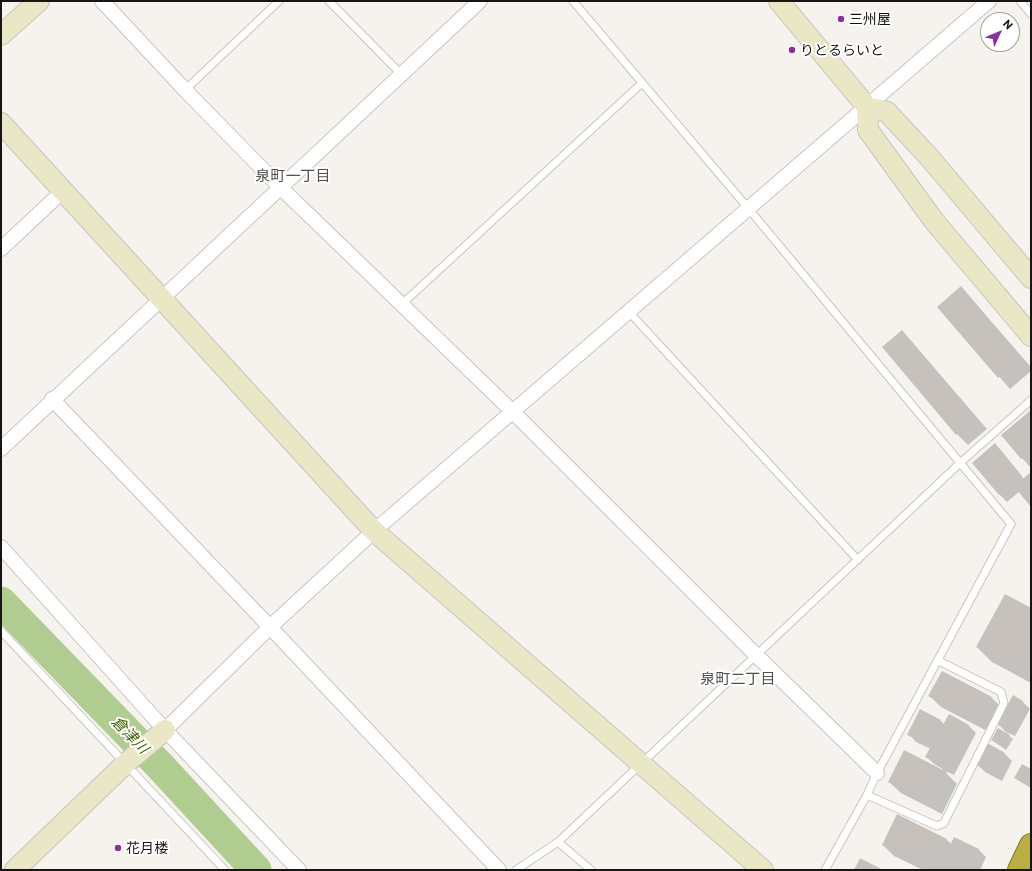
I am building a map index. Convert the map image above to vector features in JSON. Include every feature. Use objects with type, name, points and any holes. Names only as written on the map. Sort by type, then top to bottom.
[{"type":"highway","points":[[1019,870],[1031,845]]},
{"type":"street","points":[[1,35],[39,1]]},
{"type":"street","points":[[102,1],[185,90],[280,187],[513,412],[756,655],[877,773]]},
{"type":"street","points":[[1,448],[480,1]]},
{"type":"street","points":[[779,1],[867,107],[887,112],[929,157],[1031,278]]},
{"type":"street","points":[[14,870],[125,764],[166,730],[270,627],[374,531],[989,1]]},
{"type":"street","points":[[867,107],[868,130],[882,150],[934,221],[1031,336]]},
{"type":"street","points":[[1,123],[374,531],[763,870]]},
{"type":"street","points":[[1,249],[63,190]]},
{"type":"street","points":[[52,400],[270,627],[499,870]]},
{"type":"street","points":[[1,547],[166,730],[299,870]]},
{"type":"lane","points":[[185,90],[279,1]]},
{"type":"lane","points":[[329,1],[402,75]]},
{"type":"lane","points":[[573,1],[748,208],[959,464],[1011,524],[877,773],[867,795],[825,870]]},
{"type":"lane","points":[[1020,1],[1031,14]]},
{"type":"lane","points":[[401,305],[642,83]]},
{"type":"lane","points":[[628,312],[858,560]]},
{"type":"lane","points":[[516,870],[558,842],[959,464],[1031,400]]},
{"type":"lane","points":[[1,631],[224,870]]},
{"type":"lane","points":[[867,795],[937,826],[944,823],[1004,703],[1001,692],[939,660]]},
{"type":"lane","points":[[558,842],[591,870]]},
{"type":"building","points":[[961,286],[1022,358],[998,378],[937,307]]},
{"type":"building","points":[[902,330],[977,418],[956,435],[882,347]]},
{"type":"building","points":[[1031,410],[1031,451],[1021,459],[1001,435]]},
{"type":"building","points":[[995,443],[1022,476],[999,495],[972,463]]},
{"type":"building","points":[[1031,472],[1031,507],[1014,486]]},
{"type":"building","points":[[1005,594],[1031,608],[1031,678],[976,647]]},
{"type":"building","points":[[942,671],[992,697],[979,723],[928,696]]},
{"type":"building","points":[[1013,695],[1023,701],[1007,730],[997,724]]},
{"type":"building","points":[[920,709],[941,720],[929,745],[907,735]]},
{"type":"building","points":[[949,714],[969,725],[946,769],[925,757]]},
{"type":"building","points":[[998,728],[1010,735],[1003,747],[991,740]]},
{"type":"building","points":[[987,743],[1005,753],[994,774],[976,765]]},
{"type":"building","points":[[904,750],[947,772],[930,804],[888,782]]},
{"type":"building","points":[[1022,764],[1031,769],[1031,781],[1028,786],[1014,778]]},
{"type":"building","points":[[897,814],[947,839],[932,870],[882,845]]},
{"type":"building","points":[[954,837],[979,849],[969,870],[939,869]]},
{"type":"building","points":[[860,858],[883,870],[854,870]]},
{"type":"waterway","name":"倉津川","points":[[1,602],[161,767],[256,870]]},
{"type":"place","name":"三州屋","points":[[841,19]]},
{"type":"place","name":"りとるらいと","points":[[792,50]]},
{"type":"place","name":"花月楼","points":[[118,848]]},
{"type":"district","name":"泉町一丁目","points":[[293,176]]},
{"type":"district","name":"泉町二丁目","points":[[738,679]]}]
